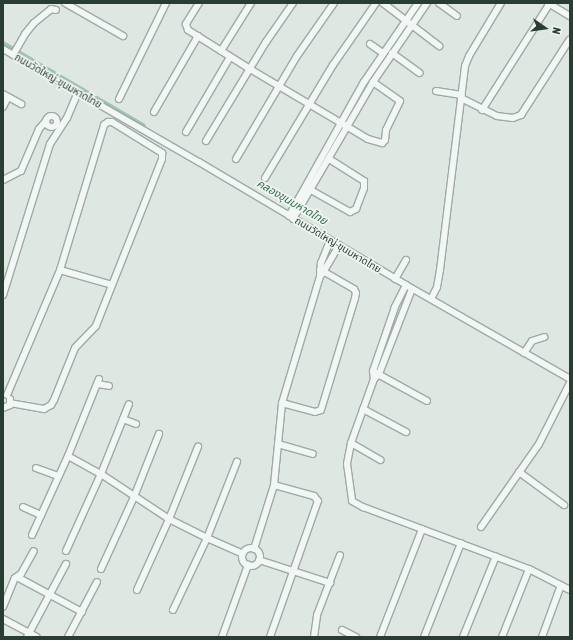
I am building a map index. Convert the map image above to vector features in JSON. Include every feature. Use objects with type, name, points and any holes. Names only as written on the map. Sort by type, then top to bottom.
[{"type":"street","points":[[65,3],[123,36]]},
{"type":"street","points":[[119,99],[166,3]]},
{"type":"street","points":[[199,3],[186,26],[188,30],[230,57],[374,142],[384,141],[386,130],[400,101],[373,82]]},
{"type":"street","points":[[221,51],[251,3]]},
{"type":"street","points":[[206,141],[293,3]]},
{"type":"street","points":[[236,159],[279,86],[334,3]]},
{"type":"street","points":[[266,178],[333,65],[376,3]]},
{"type":"street","points":[[382,3],[406,19],[439,46]]},
{"type":"street","points":[[292,216],[308,188],[340,122],[383,53],[418,3]]},
{"type":"street","points":[[308,188],[329,159],[373,82],[411,24],[427,3]]},
{"type":"street","points":[[439,3],[457,16]]},
{"type":"street","points":[[432,298],[437,287],[466,61],[502,3]]},
{"type":"street","points":[[482,110],[549,3],[570,16]]},
{"type":"street","points":[[14,53],[19,43],[34,23],[48,10],[56,10]]},
{"type":"street","points":[[154,112],[198,36]]},
{"type":"street","points":[[436,92],[462,97],[482,110],[497,116],[514,118],[521,115],[570,39]]},
{"type":"street","points":[[370,44],[383,53]]},
{"type":"street","name":"ถนนวัดใหญ่-ขุนมหาดไทย","points":[[3,49],[14,53],[78,92],[292,216],[330,241],[397,275],[409,287],[526,349],[570,379]]},
{"type":"street","points":[[392,53],[420,73]]},
{"type":"street","points":[[186,132],[230,57]]},
{"type":"street","points":[[3,295],[6,276],[50,144],[64,124],[78,92]]},
{"type":"street","points":[[3,107],[6,95],[21,104]]},
{"type":"street","points":[[3,180],[21,171],[39,129],[46,121],[48,116],[56,118],[56,122],[64,124]]},
{"type":"street","points":[[108,122],[112,122],[159,150],[162,156],[96,326],[75,348],[51,405],[41,409],[11,403],[5,395],[60,270],[104,125],[108,122]]},
{"type":"street","points":[[308,188],[350,212],[356,210],[364,188],[364,181],[329,159]]},
{"type":"street","points":[[254,549],[274,485],[282,403],[330,241]]},
{"type":"street","points":[[322,272],[339,246]]},
{"type":"street","points":[[397,275],[406,260]]},
{"type":"street","points":[[60,270],[112,285]]},
{"type":"street","points":[[282,403],[315,412],[321,410],[356,293],[354,289],[322,272]]},
{"type":"street","points":[[409,287],[351,443],[347,464],[352,501],[363,507],[461,542],[529,569],[570,590]]},
{"type":"street","points":[[526,349],[544,337]]},
{"type":"street","points":[[376,373],[427,401]]},
{"type":"street","points":[[32,535],[68,456],[99,381],[109,386]]},
{"type":"street","points":[[481,527],[544,436],[570,383]]},
{"type":"street","points":[[3,408],[8,407],[11,403]]},
{"type":"street","points":[[66,551],[101,474],[129,404]]},
{"type":"street","points":[[363,409],[406,432]]},
{"type":"street","points":[[123,419],[136,424]]},
{"type":"street","points":[[101,569],[134,497],[159,434]]},
{"type":"street","points":[[351,443],[380,460]]},
{"type":"street","points":[[278,444],[313,454]]},
{"type":"street","points":[[137,590],[169,519],[198,447]]},
{"type":"street","points":[[68,456],[101,474],[169,519],[243,554]]},
{"type":"street","points":[[173,610],[207,538],[237,462]]},
{"type":"street","points":[[36,468],[58,476]]},
{"type":"street","points":[[519,472],[564,505]]},
{"type":"street","points":[[270,637],[318,499],[314,496],[274,485]]},
{"type":"street","points":[[23,507],[41,514]]},
{"type":"street","points":[[380,637],[422,529]]},
{"type":"street","points":[[424,637],[461,542]]},
{"type":"street","points":[[243,554],[249,548],[254,549],[258,552],[260,560]]},
{"type":"street","points":[[3,607],[17,577],[21,574],[34,551]]},
{"type":"street","points":[[243,554],[244,562],[248,565],[254,565],[260,560]]},
{"type":"street","points":[[314,637],[317,614],[340,555]]},
{"type":"street","points":[[463,637],[496,556]]},
{"type":"street","points":[[260,560],[330,583]]},
{"type":"street","points":[[28,635],[66,564]]},
{"type":"street","points":[[222,637],[248,565]]},
{"type":"street","points":[[502,637],[529,569]]},
{"type":"street","points":[[17,577],[82,612]]},
{"type":"street","points":[[68,637],[97,582]]},
{"type":"street","points":[[542,637],[561,585]]},
{"type":"street","points":[[3,619],[28,635],[37,637]]},
{"type":"street","points":[[342,630],[356,637]]},
{"type":"waterway","name":"คลองขุนมหาดไทย","points":[[3,44],[143,126]]}]
